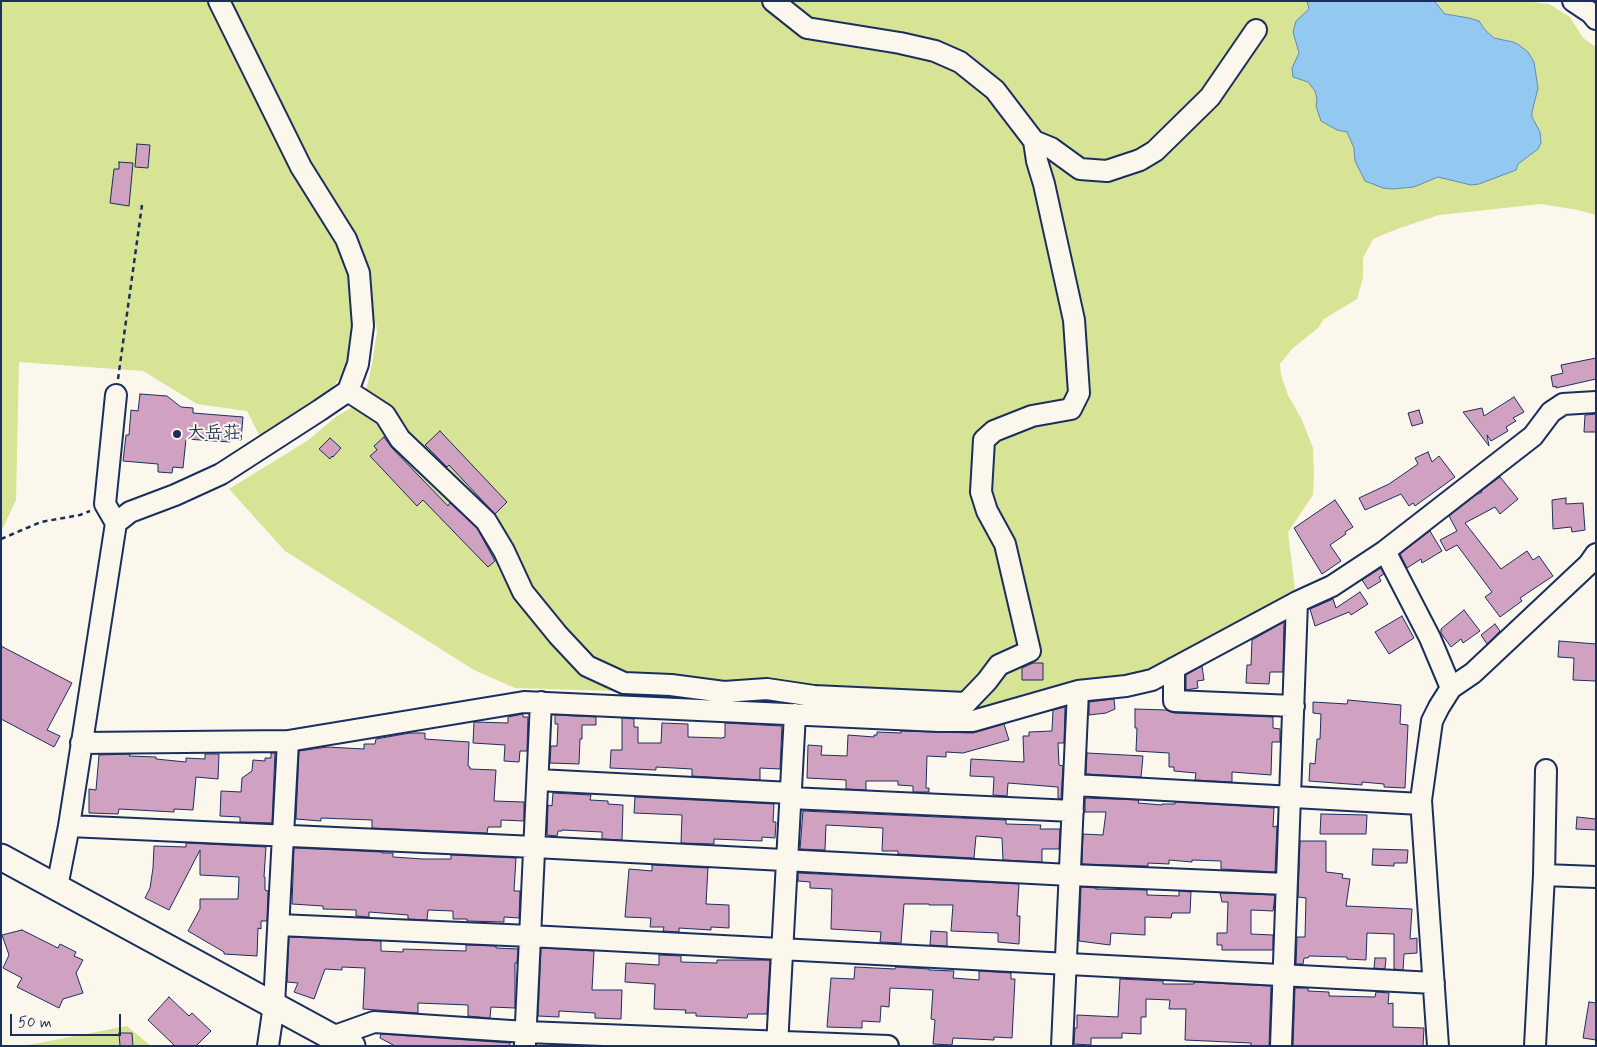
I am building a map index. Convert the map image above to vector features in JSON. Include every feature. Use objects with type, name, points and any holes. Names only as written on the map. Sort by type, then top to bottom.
[{"type":"main road","points":[[1,857],[342,1041]]},
{"type":"street","points":[[116,523],[130,512],[175,495],[221,474],[348,391],[358,364],[363,326],[359,273],[346,239],[301,167],[219,1]]},
{"type":"street","points":[[348,391],[385,415],[400,439],[486,521],[504,551],[523,592],[558,635],[587,666],[624,683],[671,685],[724,692],[767,689],[814,696],[966,703],[987,682],[999,666],[1030,651],[1004,544],[987,511],[981,492],[984,440],[994,431],[1032,416],[1071,409],[1079,392],[1074,320],[1034,141],[995,90],[960,62],[936,51],[900,43],[807,28],[773,1]]},
{"type":"street","points":[[1573,1],[1591,13],[1596,20]]},
{"type":"street","points":[[1034,141],[1051,148],[1080,169],[1107,172],[1140,160],[1156,151],[1210,97],[1256,30]]},
{"type":"street","points":[[57,886],[69,826],[116,523],[106,504],[116,396]]},
{"type":"street","points":[[81,743],[288,741],[524,702],[973,721],[1078,691],[1126,686],[1152,680],[1297,602],[1332,586],[1385,551],[1533,436],[1551,412],[1564,404],[1596,402]]},
{"type":"street","points":[[1385,551],[1430,638],[1451,688]]},
{"type":"street","points":[[1438,1046],[1421,804],[1432,721],[1451,688],[1473,673],[1589,564],[1596,554]]},
{"type":"street","points":[[1281,1046],[1297,602]]},
{"type":"street","points":[[1174,668],[1174,701],[1294,706]]},
{"type":"street","points":[[1062,1046],[1078,691]]},
{"type":"street","points":[[525,1039],[541,702]]},
{"type":"street","points":[[777,1044],[795,714]]},
{"type":"street","points":[[268,1046],[274,1005],[280,925],[288,741]]},
{"type":"street","points":[[1535,1046],[1544,874],[1546,770]]},
{"type":"street","points":[[538,780],[1073,811]]},
{"type":"street","points":[[1074,785],[1421,804]]},
{"type":"street","points":[[69,826],[1070,876],[1286,884]]},
{"type":"street","points":[[1544,874],[1596,877]]},
{"type":"street","points":[[280,925],[530,936],[1434,984]]},
{"type":"street","points":[[342,1041],[374,1022],[525,1039],[888,1046]]},
{"type":"path","points":[[116,396],[142,205]]},
{"type":"path","points":[[1,538],[41,522],[80,515],[106,504]]},
{"type":"green space","points":[[1,1],[208,1],[215,9],[228,1],[1533,2],[1549,4],[1570,17],[1583,38],[1596,47],[1596,215],[1541,204],[1439,215],[1373,239],[1363,258],[1363,278],[1357,299],[1324,319],[1318,328],[1292,349],[1280,364],[1281,375],[1288,395],[1302,420],[1313,448],[1313,495],[1288,532],[1295,589],[1213,636],[1142,672],[1082,680],[1030,692],[983,707],[965,710],[907,710],[788,704],[650,692],[515,688],[474,670],[285,551],[229,489],[307,441],[337,416],[354,406],[367,387],[377,332],[376,323],[355,333],[349,364],[336,383],[321,399],[262,441],[247,411],[197,404],[143,371],[19,362],[16,500],[1,529]]},
{"type":"green space","points":[[127,1026],[151,1046],[23,1046]]},
{"type":"water","points":[[1307,1],[1434,1],[1445,14],[1479,21],[1494,38],[1519,45],[1528,52],[1534,62],[1538,88],[1532,117],[1540,132],[1541,143],[1538,149],[1518,164],[1516,170],[1479,184],[1471,185],[1438,177],[1414,187],[1392,189],[1383,188],[1365,181],[1355,161],[1354,148],[1347,132],[1337,130],[1321,121],[1316,106],[1315,91],[1308,82],[1293,77],[1292,68],[1299,53],[1293,32],[1296,21],[1309,9]]},
{"type":"building","points":[[137,144],[150,145],[148,168],[135,167]]},
{"type":"building","points":[[119,162],[133,163],[129,206],[110,203],[114,169],[119,169]]},
{"type":"building","points":[[1596,358],[1596,379],[1556,388],[1556,386],[1553,387],[1551,376],[1563,373],[1561,365]]},
{"type":"building","points":[[140,394],[167,396],[181,407],[193,408],[193,413],[243,417],[241,440],[230,439],[230,442],[186,439],[183,468],[173,467],[172,473],[158,472],[158,464],[123,461],[126,435],[129,435],[131,410],[138,411]]},
{"type":"building","points":[[1514,397],[1524,412],[1513,418],[1516,421],[1506,427],[1508,431],[1491,441],[1487,435],[1489,446],[1463,412],[1482,408],[1484,416]]},
{"type":"building","points":[[1419,410],[1423,423],[1412,426],[1408,413]]},
{"type":"building","points":[[1596,414],[1596,432],[1584,432],[1585,415]]},
{"type":"building","points":[[440,431],[507,502],[495,514],[449,465],[447,467],[425,445]]},
{"type":"building","points":[[384,437],[392,448],[448,506],[450,503],[477,528],[495,561],[488,567],[423,500],[417,506],[370,456],[377,450],[374,446]]},
{"type":"building","points":[[330,438],[341,448],[330,459],[319,449]]},
{"type":"building","points":[[1428,452],[1432,462],[1439,456],[1455,477],[1415,506],[1413,503],[1409,506],[1401,494],[1365,510],[1359,498],[1389,484],[1418,464],[1415,458]]},
{"type":"building","points":[[1500,477],[1518,499],[1500,514],[1495,507],[1465,523],[1501,569],[1527,551],[1533,560],[1539,556],[1553,576],[1520,598],[1522,601],[1500,617],[1485,597],[1492,592],[1457,545],[1446,551],[1440,540],[1457,531],[1449,516]]},
{"type":"building","points":[[1566,498],[1566,504],[1583,503],[1585,530],[1572,532],[1571,527],[1553,529],[1552,500]]},
{"type":"building","points":[[1335,500],[1353,527],[1330,545],[1341,561],[1322,574],[1294,528]]},
{"type":"building","points":[[1430,531],[1442,551],[1422,563],[1421,559],[1407,568],[1400,554]]},
{"type":"building","points":[[1381,568],[1384,574],[1379,577],[1381,581],[1368,589],[1362,580]]},
{"type":"building","points":[[1360,592],[1368,604],[1351,615],[1349,612],[1315,626],[1310,609],[1333,599],[1336,608]]},
{"type":"building","points":[[1464,610],[1480,631],[1463,643],[1461,639],[1451,647],[1441,633],[1441,629]]},
{"type":"building","points":[[1402,616],[1414,638],[1389,654],[1375,632]]},
{"type":"building","points":[[1284,622],[1283,672],[1270,672],[1269,684],[1246,683],[1247,665],[1251,665],[1252,640]]},
{"type":"building","points":[[1495,624],[1500,631],[1487,644],[1481,635]]},
{"type":"building","points":[[1559,641],[1596,644],[1596,681],[1573,680],[1574,658],[1558,657]]},
{"type":"building","points":[[1,646],[72,683],[47,730],[60,736],[54,747],[1,719]]},
{"type":"building","points":[[1033,663],[1043,663],[1043,680],[1022,680],[1022,668]]},
{"type":"building","points":[[1202,666],[1204,680],[1197,681],[1198,688],[1186,690],[1186,675]]},
{"type":"building","points":[[1114,699],[1115,709],[1106,713],[1089,715],[1089,702]]},
{"type":"building","points":[[1348,700],[1401,705],[1400,724],[1408,725],[1405,788],[1384,787],[1384,784],[1362,782],[1362,785],[1309,781],[1310,763],[1315,764],[1317,739],[1320,739],[1321,714],[1313,713],[1313,702],[1347,704]]},
{"type":"building","points":[[1065,707],[1064,743],[1058,743],[1059,765],[1063,766],[1061,799],[1058,798],[1058,787],[1008,783],[1007,796],[993,795],[994,777],[970,776],[971,759],[1024,762],[1023,736],[1029,736],[1029,732],[1052,731],[1053,710]]},
{"type":"building","points":[[1135,709],[1166,710],[1174,713],[1273,717],[1273,728],[1280,729],[1280,742],[1272,742],[1271,775],[1232,772],[1232,782],[1195,780],[1196,773],[1174,771],[1174,767],[1169,767],[1169,753],[1136,751],[1137,728],[1135,728]]},
{"type":"building","points":[[523,714],[523,717],[528,717],[527,751],[520,751],[519,762],[504,761],[505,745],[473,743],[474,722],[508,723],[508,717]]},
{"type":"building","points":[[555,715],[596,717],[596,725],[582,725],[579,764],[550,763],[551,746],[557,746],[558,724],[555,724]]},
{"type":"building","points":[[622,718],[634,719],[634,727],[638,727],[638,743],[661,743],[662,723],[688,724],[688,737],[722,738],[725,737],[725,723],[782,726],[780,769],[760,768],[760,780],[692,776],[692,769],[656,767],[656,770],[610,768],[611,750],[622,750]]},
{"type":"building","points":[[1004,724],[1009,740],[963,753],[946,752],[946,757],[927,756],[926,788],[929,788],[929,792],[913,792],[913,786],[898,785],[898,781],[866,781],[866,790],[846,789],[846,780],[807,778],[808,745],[822,746],[821,755],[847,756],[848,735],[874,737],[874,735],[877,735],[877,732],[901,733],[901,731],[973,733]]},
{"type":"building","points":[[410,733],[425,733],[425,739],[469,742],[468,766],[470,769],[496,770],[494,801],[524,802],[524,821],[501,820],[501,827],[488,827],[487,833],[372,828],[372,820],[321,818],[321,821],[296,819],[299,751],[327,747],[364,749],[364,744],[375,744],[376,739]]},
{"type":"building","points":[[271,753],[275,753],[272,823],[240,822],[240,817],[220,816],[221,791],[241,792],[242,778],[252,771],[253,760],[265,761],[265,758],[271,758]]},
{"type":"building","points":[[1087,753],[1143,756],[1141,777],[1086,774]]},
{"type":"building","points":[[130,754],[129,756],[156,757],[156,759],[186,762],[186,758],[205,759],[205,754],[219,754],[218,779],[196,777],[193,810],[174,809],[174,812],[119,809],[118,814],[89,813],[89,789],[96,790],[99,755]]},
{"type":"building","points":[[553,793],[591,795],[590,800],[608,801],[608,804],[623,805],[622,840],[602,839],[602,832],[562,830],[558,831],[557,836],[547,835],[548,805],[552,806]]},
{"type":"building","points":[[635,797],[774,804],[773,822],[776,822],[775,838],[762,837],[762,841],[714,839],[714,844],[681,843],[682,815],[634,813]]},
{"type":"building","points":[[1085,798],[1139,800],[1138,803],[1162,805],[1175,804],[1175,802],[1274,808],[1273,827],[1277,826],[1275,872],[1221,869],[1221,861],[1192,860],[1192,862],[1169,860],[1169,864],[1148,863],[1148,866],[1082,864],[1083,834],[1103,835],[1106,812],[1085,812]]},
{"type":"building","points":[[803,811],[1006,820],[1006,824],[1041,825],[1040,829],[1060,829],[1059,849],[1042,849],[1042,862],[1003,860],[1002,838],[976,836],[974,858],[898,854],[898,851],[882,851],[883,828],[826,825],[825,850],[800,849]]},
{"type":"building","points":[[1321,814],[1367,815],[1366,834],[1320,834]]},
{"type":"building","points":[[1577,817],[1596,819],[1596,830],[1576,829]]},
{"type":"building","points":[[1300,841],[1326,841],[1326,872],[1343,874],[1342,878],[1350,879],[1346,906],[1412,909],[1410,939],[1417,938],[1417,953],[1404,954],[1403,970],[1394,969],[1394,934],[1367,933],[1366,960],[1347,959],[1347,957],[1309,956],[1304,958],[1303,964],[1296,964],[1297,937],[1305,937],[1306,898],[1298,897]]},
{"type":"building","points":[[186,843],[266,847],[264,877],[265,890],[268,891],[267,921],[261,921],[261,929],[258,928],[257,956],[224,954],[224,952],[188,931],[200,909],[200,899],[238,899],[239,877],[200,875],[200,850],[169,910],[145,898],[150,888],[154,846],[186,847]]},
{"type":"building","points":[[294,848],[382,852],[393,853],[393,857],[423,859],[451,859],[451,855],[516,858],[514,891],[520,891],[519,918],[504,917],[504,922],[467,921],[467,919],[453,919],[453,911],[428,910],[427,920],[408,919],[408,915],[369,912],[369,917],[356,916],[356,910],[323,909],[323,906],[292,904]]},
{"type":"building","points":[[1373,849],[1408,850],[1407,863],[1394,863],[1394,866],[1372,865]]},
{"type":"building","points":[[652,865],[708,868],[706,904],[729,905],[729,928],[711,927],[711,930],[679,928],[679,932],[663,931],[664,927],[650,927],[651,918],[625,917],[629,869],[652,871]]},
{"type":"building","points":[[798,873],[1019,884],[1017,916],[1020,916],[1019,944],[998,942],[998,933],[951,931],[953,905],[904,904],[901,943],[880,942],[881,932],[831,929],[832,889],[810,888],[810,882],[798,881]]},
{"type":"building","points":[[1081,887],[1147,890],[1147,895],[1179,896],[1179,891],[1191,892],[1190,913],[1172,913],[1171,918],[1145,917],[1145,935],[1111,933],[1110,945],[1079,941]]},
{"type":"building","points":[[1220,893],[1275,895],[1273,911],[1251,910],[1251,934],[1273,935],[1273,950],[1222,950],[1222,945],[1217,945],[1217,933],[1227,933],[1228,902],[1222,902]]},
{"type":"building","points":[[22,930],[58,948],[60,944],[76,952],[74,956],[83,960],[76,973],[83,993],[63,999],[59,1008],[17,987],[22,978],[3,968],[9,955],[2,935]]},
{"type":"building","points":[[931,931],[947,932],[947,946],[930,945]]},
{"type":"building","points":[[289,937],[381,941],[381,951],[403,952],[403,949],[466,951],[466,945],[518,949],[517,963],[515,963],[515,1008],[491,1007],[490,1018],[468,1016],[468,1005],[418,1003],[418,1013],[363,1009],[365,968],[342,967],[342,970],[325,969],[314,999],[294,992],[298,983],[287,982]]},
{"type":"building","points":[[541,948],[594,951],[592,990],[622,990],[621,1019],[595,1018],[595,1013],[559,1011],[559,1017],[538,1016]]},
{"type":"building","points":[[659,955],[681,956],[681,962],[717,963],[717,960],[770,960],[767,1014],[748,1014],[747,1018],[696,1016],[696,1013],[685,1013],[686,1010],[654,1009],[655,984],[625,982],[626,963],[659,965]]},
{"type":"building","points":[[1375,958],[1386,958],[1385,969],[1374,968]]},
{"type":"building","points":[[855,967],[895,969],[896,967],[954,971],[953,978],[979,980],[979,971],[1011,973],[1011,979],[1015,979],[1012,1038],[994,1037],[994,1040],[953,1038],[952,1045],[933,1044],[935,1020],[931,1019],[933,990],[890,988],[889,1007],[881,1006],[880,1022],[862,1021],[862,1028],[827,1027],[831,978],[854,979]]},
{"type":"building","points":[[1120,979],[1163,981],[1163,984],[1194,984],[1194,982],[1271,986],[1269,1046],[1251,1046],[1251,1043],[1185,1040],[1186,1009],[1169,1009],[1170,1000],[1146,999],[1146,1017],[1141,1017],[1141,1034],[1122,1033],[1122,1038],[1091,1038],[1091,1045],[1074,1044],[1077,1015],[1118,1017]]},
{"type":"building","points":[[1295,988],[1308,988],[1308,991],[1329,992],[1329,996],[1375,997],[1376,992],[1389,993],[1388,1004],[1393,1003],[1393,1027],[1424,1028],[1423,1046],[1293,1046]]},
{"type":"building","points":[[169,997],[189,1016],[192,1013],[211,1031],[196,1046],[175,1046],[148,1020]]},
{"type":"building","points":[[1589,1002],[1596,1003],[1596,1040],[1583,1038]]},
{"type":"building","points":[[119,1033],[132,1033],[133,1046],[120,1046]]},
{"type":"building","points":[[381,1034],[510,1043],[510,1046],[395,1046],[380,1038]]},
{"type":"place","name":"大岳荘","points":[[177,434]]}]
